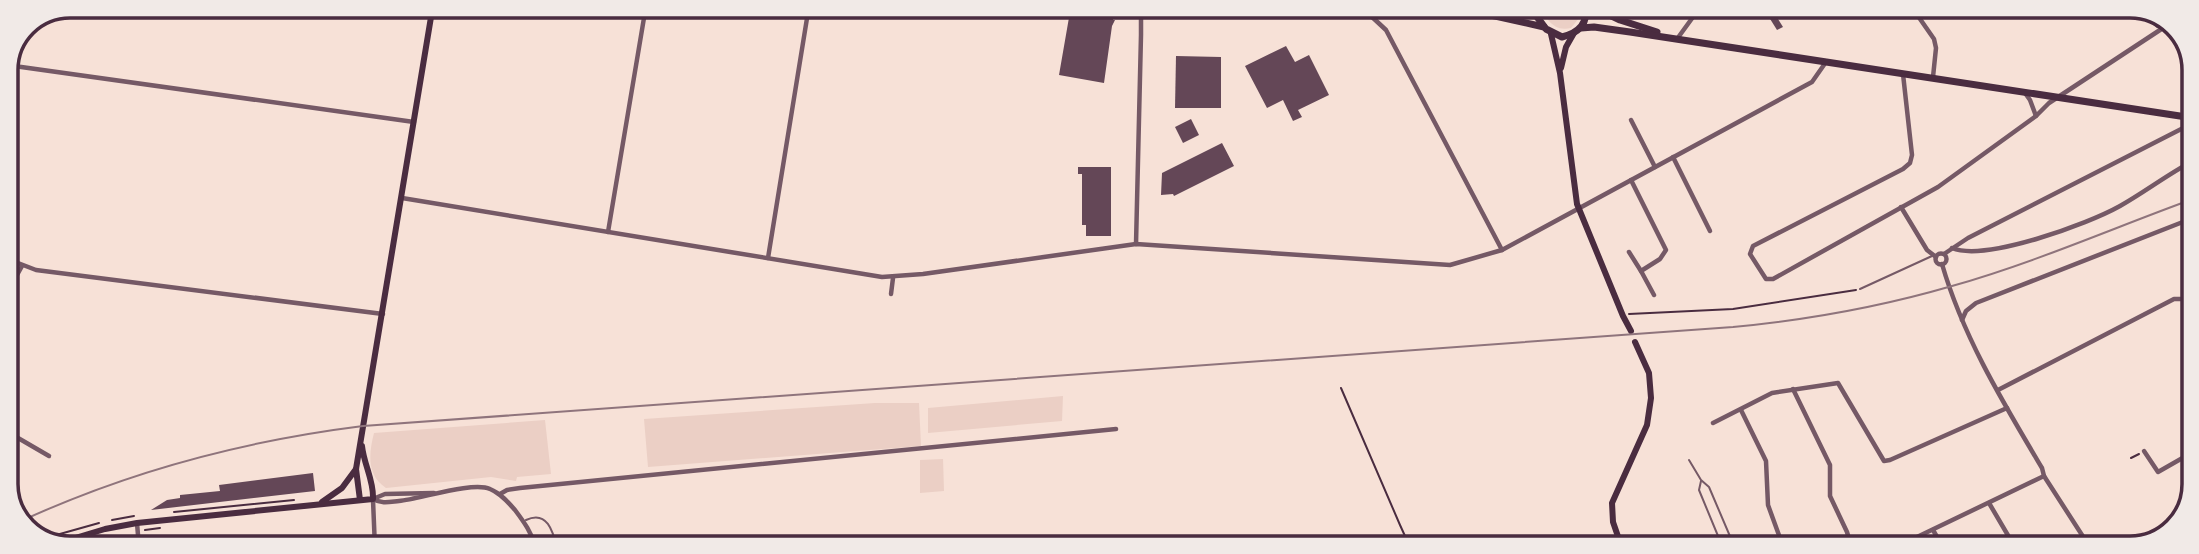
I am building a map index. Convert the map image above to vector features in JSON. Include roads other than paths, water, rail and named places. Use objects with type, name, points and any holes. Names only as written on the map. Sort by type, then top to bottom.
[{"type":"main road","points":[[360,500],[356,469],[431,17]]},
{"type":"main road","points":[[1502,17],[1544,27]]},
{"type":"main road","points":[[1537,17],[1551,34],[1562,37],[1577,31],[1604,28],[2181,116]]},
{"type":"main road","points":[[1560,73],[1562,57],[1585,17]]},
{"type":"main road","points":[[1614,17],[1677,39]]},
{"type":"main road","points":[[1551,34],[1560,73],[1579,208],[1631,331]]},
{"type":"main road","points":[[1618,536],[1613,522],[1612,503],[1647,425],[1651,398],[1649,373],[1636,342]]},
{"type":"main road","points":[[82,536],[105,529],[373,499],[361,440]]},
{"type":"main road","points":[[317,505],[342,488],[356,469]]},
{"type":"street","points":[[608,232],[644,17]]},
{"type":"street","points":[[768,258],[807,17]]},
{"type":"street","points":[[1136,244],[1141,17]]},
{"type":"street","points":[[1372,17],[1385,30],[1502,250]]},
{"type":"street","points":[[1677,39],[1693,17]]},
{"type":"street","points":[[1919,17],[1934,39],[1936,48],[1933,78]]},
{"type":"street","points":[[1903,74],[1912,155],[1910,163],[1753,246],[1750,254],[1766,279],[1773,279],[1938,187],[2058,97],[2162,29]]},
{"type":"street","points":[[402,198],[882,277],[1136,244],[1450,265],[1502,250],[1812,82],[1826,62]]},
{"type":"street","points":[[18,67],[415,122]]},
{"type":"street","points":[[2024,92],[2036,116]]},
{"type":"street","points":[[1631,120],[1655,167]]},
{"type":"street","points":[[1935,256],[1944,254],[1951,247],[2181,129]]},
{"type":"street","points":[[1673,157],[1710,231]]},
{"type":"street","points":[[1951,247],[1963,252],[1979,252],[2016,245],[2081,223],[2122,205],[2181,168]]},
{"type":"street","points":[[1631,180],[1666,250],[1660,260],[1641,271]]},
{"type":"street","points":[[1901,206],[1927,250],[1942,264],[1961,320],[2044,476],[2083,536]]},
{"type":"street","points":[[1961,320],[1966,311],[1976,303],[2181,223]]},
{"type":"street","points":[[1629,252],[1654,295]]},
{"type":"street","points":[[1942,264],[1947,260],[1944,254]]},
{"type":"street","points":[[18,264],[39,270],[383,314]]},
{"type":"street","points":[[18,273],[22,266]]},
{"type":"street","points":[[891,294],[893,277]]},
{"type":"street","points":[[1998,390],[2174,299],[2182,299]]},
{"type":"street","points":[[1713,423],[1772,393],[1838,383],[1884,461],[2007,408]]},
{"type":"street","points":[[1793,389],[1830,465],[1830,496],[1848,536]]},
{"type":"street","points":[[1741,410],[1766,461],[1768,505],[1780,536]]},
{"type":"street","points":[[500,494],[507,489],[1116,429]]},
{"type":"street","points":[[18,438],[49,456]]},
{"type":"street","points":[[2144,451],[2158,472],[2182,458]]},
{"type":"street","points":[[1920,536],[2044,476]]},
{"type":"street","points":[[373,499],[380,503],[419,499],[435,493],[485,487],[500,494],[524,522],[530,536]]},
{"type":"street","points":[[373,499],[386,494],[426,491],[435,493]]},
{"type":"street","points":[[373,499],[375,536]]},
{"type":"street","points":[[1989,503],[2008,536]]},
{"type":"street","points":[[137,527],[138,536]]},
{"type":"street","points":[[1933,530],[1936,536]]},
{"type":"lane","points":[[1860,289],[1935,256]]},
{"type":"lane","points":[[1689,460],[1701,480],[1709,487],[1730,536]]},
{"type":"lane","points":[[1701,480],[1699,490],[1718,536]]},
{"type":"lane","points":[[524,522],[534,517],[546,520],[553,536]]},
{"type":"railway","points":[[29,518],[102,488],[187,461],[274,440],[363,426],[1788,321],[1925,294],[1983,277],[2181,203]]}]
